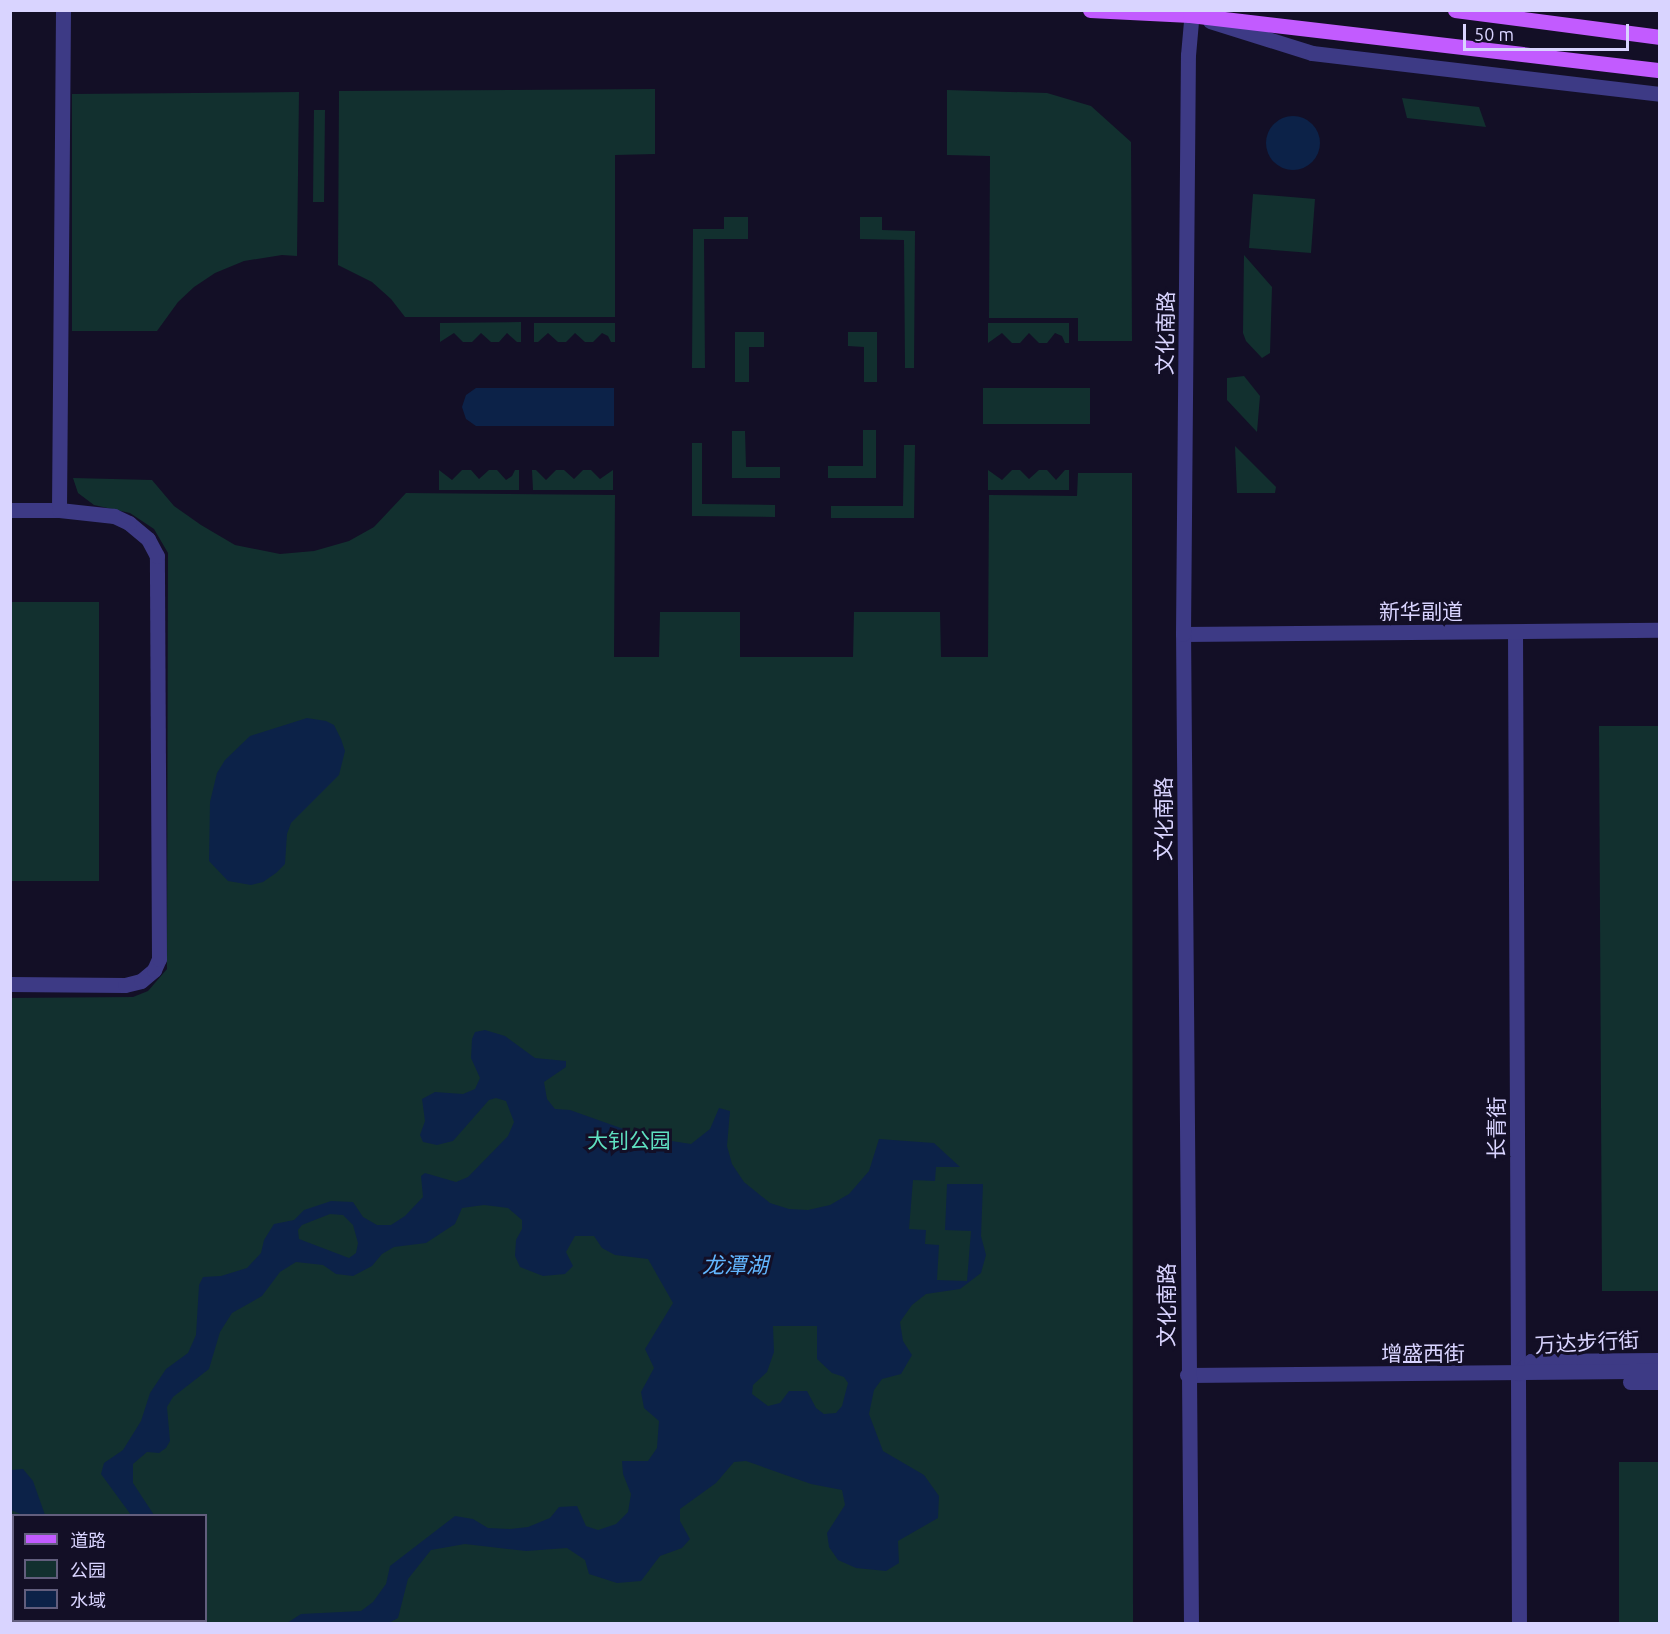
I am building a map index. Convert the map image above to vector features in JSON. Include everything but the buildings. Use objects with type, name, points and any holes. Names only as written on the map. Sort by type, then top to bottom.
[{"type":"main road","points":[[1090,10],[1190,12],[1659,70]]},
{"type":"main road","points":[[1455,10],[1659,37]]},
{"type":"street","points":[[59,510],[63,10]]},
{"type":"street","points":[[1190,12],[1312,53],[1659,94]]},
{"type":"street","name":"文化南路","points":[[1190,12],[1183,634],[1187,1375],[1191,1623]]},
{"type":"street","points":[[10,510],[59,510],[114,516],[129,523],[148,539],[157,556],[159,958],[154,970],[141,981],[125,985],[10,984]]},
{"type":"street","name":"新华副道","points":[[1183,634],[1659,630]]},
{"type":"street","name":"长青街","points":[[1515,632],[1519,1623]]},
{"type":"street","name":"万达步行街","points":[[1659,1360],[1531,1361],[1518,1373],[1538,1383],[1659,1382]]},
{"type":"street","name":"增盛西街","points":[[1187,1375],[1659,1371]]},
{"type":"green space","points":[[655,89],[655,154],[615,155],[615,317],[405,317],[391,299],[372,282],[338,265],[339,91]]},
{"type":"green space","points":[[947,90],[1047,93],[1091,106],[1131,142],[1132,341],[1078,341],[1078,318],[989,318],[990,156],[947,155]]},
{"type":"green space","points":[[299,92],[297,256],[282,255],[244,261],[215,273],[194,287],[178,302],[157,331],[72,331],[72,94]]},
{"type":"green space","points":[[1402,98],[1479,107],[1486,127],[1407,118]]},
{"type":"green space","points":[[314,110],[325,110],[324,202],[313,202]]},
{"type":"green space","points":[[1253,194],[1315,199],[1311,253],[1249,248]]},
{"type":"green space","points":[[724,217],[748,217],[748,239],[704,239],[705,368],[692,368],[693,229],[724,229]]},
{"type":"green space","points":[[860,217],[882,217],[882,230],[915,231],[914,368],[905,368],[904,240],[860,239]]},
{"type":"green space","points":[[1244,255],[1272,287],[1270,353],[1262,358],[1246,341],[1243,333]]},
{"type":"green space","points":[[521,322],[521,342],[517,342],[507,333],[499,342],[491,342],[481,333],[472,342],[463,342],[454,333],[440,342],[440,323]]},
{"type":"green space","points":[[534,323],[615,323],[615,342],[611,342],[608,336],[602,333],[593,342],[585,342],[575,333],[566,342],[558,342],[548,333],[538,342],[534,342]]},
{"type":"green space","points":[[988,323],[1069,323],[1069,343],[1065,343],[1062,336],[1055,333],[1047,343],[1039,343],[1029,333],[1020,343],[1012,343],[1002,333],[988,343]]},
{"type":"green space","points":[[735,332],[764,332],[764,347],[749,347],[749,382],[735,382]]},
{"type":"green space","points":[[848,332],[877,332],[877,382],[864,382],[864,347],[848,346]]},
{"type":"green space","points":[[1244,376],[1260,396],[1257,432],[1227,400],[1227,378]]},
{"type":"green space","points":[[983,388],[1090,388],[1090,424],[983,424]]},
{"type":"green space","points":[[863,430],[876,430],[876,478],[828,478],[828,466],[863,466]]},
{"type":"green space","points":[[732,431],[745,431],[746,467],[780,467],[780,478],[732,478]]},
{"type":"green space","points":[[692,443],[702,443],[702,504],[775,505],[775,517],[692,516]]},
{"type":"green space","points":[[904,445],[915,445],[914,518],[831,518],[831,506],[903,506]]},
{"type":"green space","points":[[1235,446],[1276,487],[1275,493],[1237,493]]},
{"type":"green space","points":[[439,470],[452,480],[462,470],[471,470],[479,479],[489,470],[497,470],[506,480],[515,470],[519,470],[519,490],[439,490]]},
{"type":"green space","points":[[532,470],[536,470],[546,480],[556,470],[564,470],[574,479],[583,470],[591,470],[600,479],[613,470],[613,490],[533,490]]},
{"type":"green space","points":[[988,470],[1002,480],[1012,470],[1020,470],[1029,479],[1039,470],[1047,470],[1056,480],[1065,470],[1069,470],[1069,490],[988,490]]},
{"type":"green space","name":"大钊公园","points":[[1078,473],[1132,473],[1133,1623],[11,1623],[10,998],[133,997],[148,991],[167,969],[168,553],[154,529],[130,513],[94,505],[78,493],[73,478],[152,480],[174,506],[235,545],[280,554],[314,551],[349,541],[374,527],[406,493],[615,495],[614,657],[659,657],[660,612],[740,612],[740,657],[853,657],[854,612],[940,612],[941,657],[988,657],[989,495],[1077,496]]},
{"type":"green space","points":[[11,602],[99,602],[99,881],[11,881]]},
{"type":"green space","points":[[1599,726],[1659,726],[1659,1291],[1602,1291]]},
{"type":"green space","points":[[1619,1462],[1659,1462],[1659,1623],[1619,1623]]},
{"type":"water","points":[[1288,116],[1298,116],[1308,120],[1316,128],[1320,143],[1316,158],[1308,166],[1298,170],[1288,170],[1278,166],[1270,158],[1266,148],[1266,138],[1270,128],[1278,120]]},
{"type":"water","points":[[476,388],[614,388],[614,426],[476,426],[466,419],[462,407],[466,395]]},
{"type":"water","points":[[307,718],[326,721],[334,725],[345,751],[339,775],[291,823],[287,834],[285,864],[276,873],[263,882],[251,885],[228,881],[209,861],[210,802],[217,773],[225,760],[250,736]]},
{"type":"water","name":"龙潭湖","points":[[485,1030],[505,1036],[535,1058],[566,1061],[566,1067],[544,1082],[547,1099],[555,1109],[570,1110],[646,1137],[691,1144],[710,1129],[719,1108],[730,1111],[727,1146],[732,1164],[744,1182],[770,1203],[789,1209],[808,1210],[830,1205],[849,1194],[869,1171],[879,1139],[934,1143],[960,1167],[936,1167],[935,1181],[913,1180],[909,1229],[926,1230],[925,1244],[939,1245],[937,1280],[967,1281],[971,1231],[945,1230],[947,1184],[983,1184],[981,1236],[986,1255],[981,1273],[960,1289],[926,1294],[912,1305],[900,1322],[903,1341],[912,1355],[901,1374],[882,1379],[874,1390],[869,1414],[883,1451],[924,1475],[939,1496],[938,1518],[898,1541],[899,1563],[886,1571],[856,1568],[838,1560],[829,1547],[827,1533],[845,1505],[842,1490],[811,1484],[746,1461],[734,1462],[716,1483],[680,1509],[680,1521],[690,1539],[682,1548],[660,1556],[641,1581],[617,1583],[589,1574],[585,1560],[567,1548],[526,1551],[465,1544],[431,1550],[408,1579],[398,1618],[389,1623],[287,1623],[301,1614],[361,1611],[373,1602],[386,1584],[390,1566],[455,1516],[473,1519],[488,1528],[510,1529],[528,1527],[550,1518],[559,1507],[577,1506],[586,1526],[598,1530],[616,1524],[628,1512],[631,1494],[623,1474],[622,1461],[648,1461],[657,1448],[659,1421],[644,1408],[641,1392],[654,1368],[645,1349],[673,1303],[648,1259],[615,1255],[602,1248],[594,1236],[575,1236],[566,1252],[573,1266],[565,1274],[543,1276],[520,1267],[515,1256],[516,1240],[522,1229],[522,1220],[508,1208],[484,1205],[462,1208],[455,1224],[426,1243],[394,1247],[382,1254],[372,1266],[353,1276],[336,1274],[323,1265],[296,1262],[280,1272],[262,1296],[232,1313],[220,1332],[209,1369],[173,1397],[167,1407],[170,1441],[166,1448],[159,1453],[147,1452],[133,1464],[133,1483],[153,1514],[130,1514],[101,1474],[104,1463],[123,1450],[141,1421],[150,1393],[166,1369],[188,1353],[196,1335],[199,1285],[203,1277],[221,1276],[247,1268],[261,1253],[264,1240],[274,1224],[294,1220],[304,1210],[331,1201],[353,1202],[363,1217],[377,1225],[391,1225],[405,1216],[423,1197],[421,1176],[425,1173],[456,1182],[468,1177],[508,1136],[514,1122],[506,1101],[496,1098],[489,1100],[453,1141],[437,1145],[423,1142],[420,1135],[425,1121],[422,1099],[435,1092],[463,1094],[475,1089],[480,1078],[471,1058],[472,1039],[475,1032]],"holes":[[[330,1214],[343,1215],[353,1225],[358,1243],[356,1253],[349,1258],[299,1239],[298,1230],[302,1225]],[[773,1326],[817,1326],[817,1359],[832,1373],[844,1377],[848,1383],[842,1406],[836,1413],[824,1414],[816,1408],[807,1391],[789,1391],[780,1403],[768,1406],[752,1394],[753,1385],[767,1372],[774,1352]]]},
{"type":"water","points":[[23,1469],[33,1481],[45,1514],[21,1514],[11,1510],[11,1470]]}]
